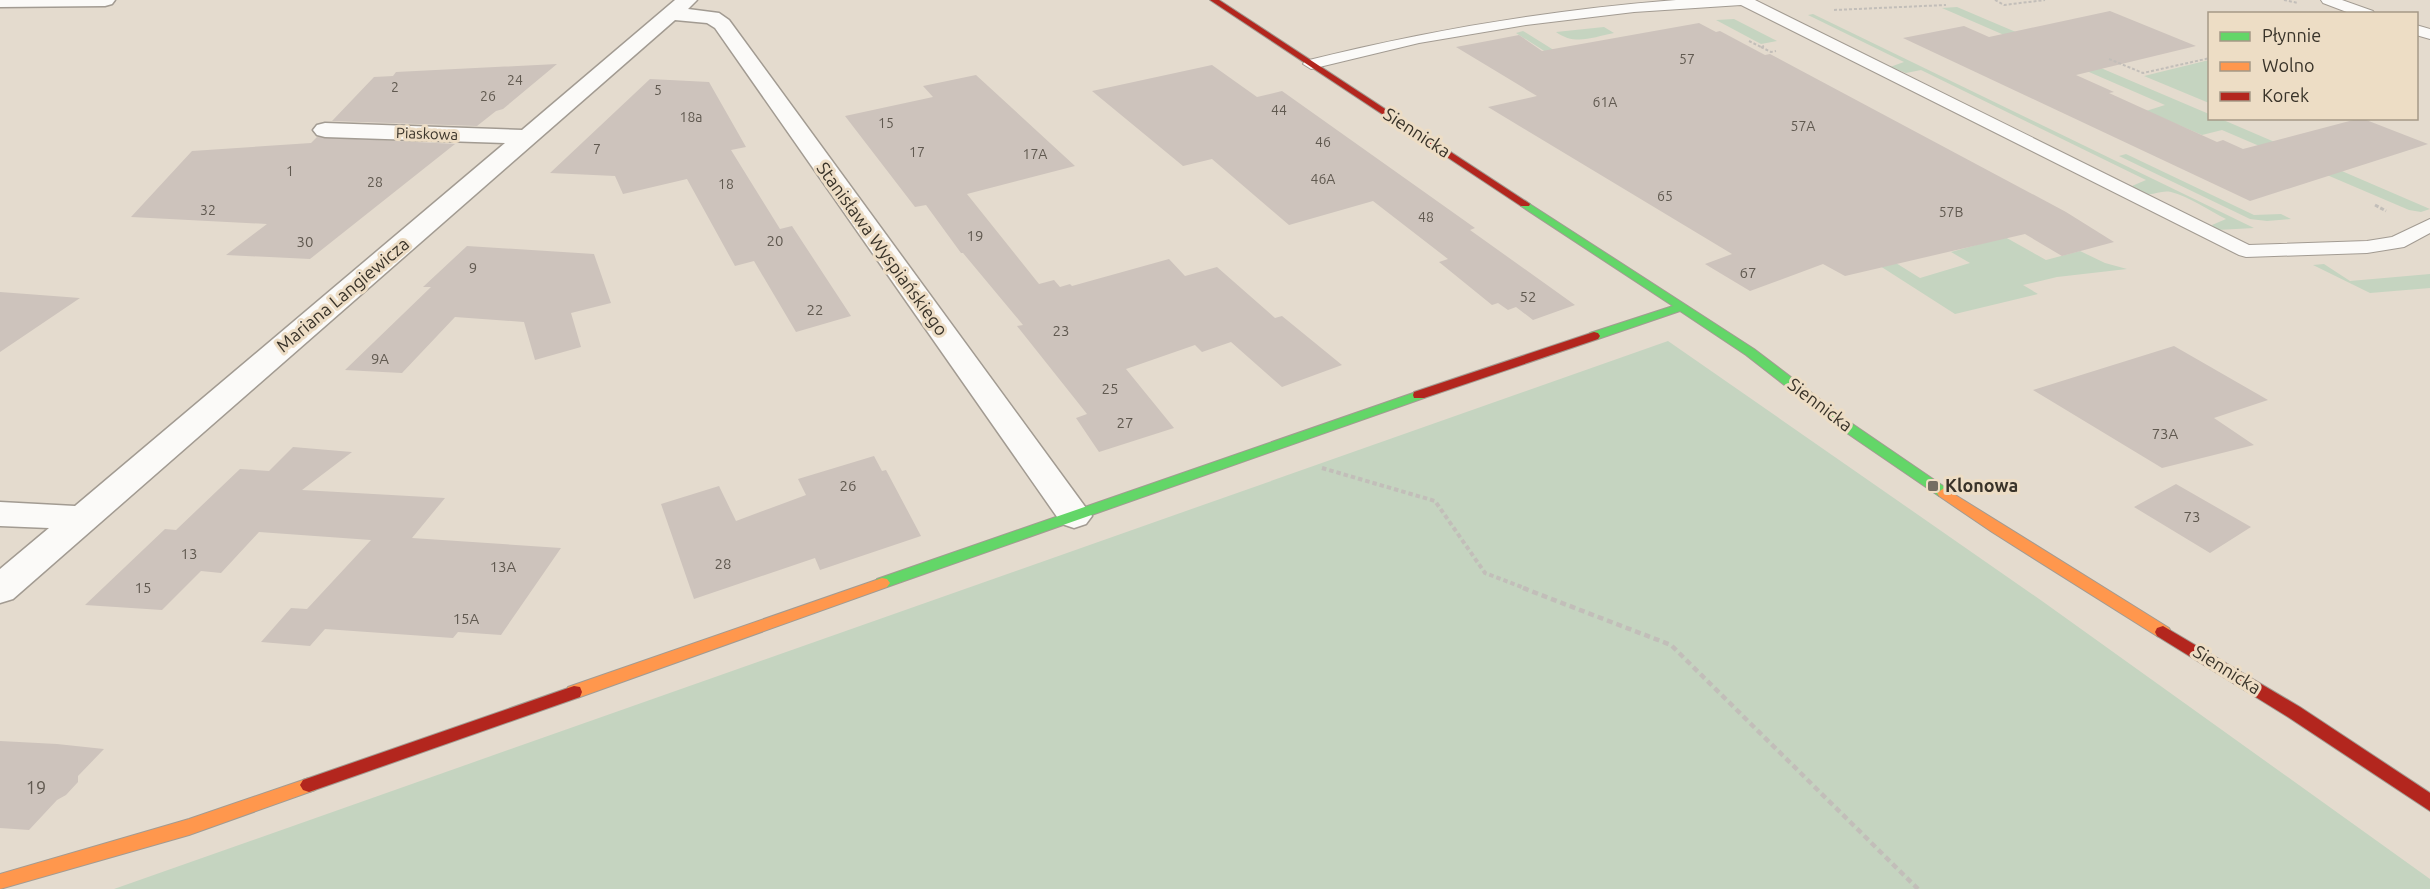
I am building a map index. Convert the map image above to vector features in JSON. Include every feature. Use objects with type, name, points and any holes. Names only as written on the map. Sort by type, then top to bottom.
[{"type":"main road","name":"Siennicka","points":[[1214,0],[1750,352],[1846,426],[1997,529],[2425,794]]},
{"type":"main road","points":[[0,882],[189,827],[1412,397],[1682,307]]},
{"type":"street","points":[[0,1],[105,0]]},
{"type":"street","name":"Mariana Langiewicza","points":[[0,590],[679,7]]},
{"type":"street","name":"Stanisława Wyspiańskiego","points":[[679,7],[712,17],[722,24],[1074,516]]},
{"type":"street","name":"Piaskowa","points":[[325,130],[529,137]]},
{"type":"street","points":[[0,513],[84,518]]},
{"type":"lane","points":[[1311,64],[1440,33],[1516,20],[1601,10],[1744,0],[2246,251],[2367,247],[2397,243],[2430,225]]},
{"type":"lane","points":[[2328,0],[2362,12]]},
{"type":"path","points":[[1995,0],[2004,5],[2045,0]]},
{"type":"path","points":[[1829,10],[1946,5]]},
{"type":"path","points":[[2109,59],[2143,74],[2208,58]]},
{"type":"path","points":[[2375,205],[2393,214]]},
{"type":"path","points":[[1255,453],[1279,456],[1435,501],[1485,573],[1671,645],[1918,889]]},
{"type":"green space","points":[[1957,7],[2208,114],[2208,120],[2223,120],[2430,209],[2421,212],[2409,210],[2222,130],[2202,135],[2146,111],[2165,105],[1942,8]]},
{"type":"green space","points":[[1813,14],[2254,228],[2217,230],[2212,225],[2226,219],[2199,204],[2171,192],[2148,194],[2138,191],[2132,186],[2146,180],[1921,70],[1906,73],[1890,67],[1904,62],[1808,15]]},
{"type":"green space","points":[[1734,19],[1777,41],[1761,44],[1716,20]]},
{"type":"green space","points":[[1604,27],[1614,33],[1577,40],[1556,32]]},
{"type":"green space","points":[[1523,31],[1920,278],[1970,263],[1951,252],[2005,237],[2046,260],[2080,251],[2105,263],[2127,269],[2057,277],[2023,285],[2038,294],[1955,314],[1516,33]]},
{"type":"green space","points":[[2208,60],[2208,103],[2144,76]]},
{"type":"green space","points":[[2126,154],[2254,215],[2281,214],[2291,219],[2267,221],[2250,219],[2119,156]]},
{"type":"green space","points":[[2324,264],[2350,281],[2430,274],[2430,288],[2370,293],[2313,265]]},
{"type":"green space","points":[[1668,341],[2042,601],[2430,879],[2430,889],[114,889]]},
{"type":"building","points":[[2110,11],[2196,46],[2076,75],[2114,92],[2109,93],[2217,142],[2223,140],[2243,149],[2353,120],[2366,120],[2428,144],[2250,201],[1903,38],[1964,26],[1989,37]]},
{"type":"building","points":[[1699,23],[1716,32],[1720,31],[1765,55],[1770,54],[2066,212],[2114,242],[2062,256],[2025,234],[1845,276],[1823,264],[1750,291],[1705,264],[1732,254],[1488,107],[1537,96],[1456,47],[1519,35],[1542,51]]},
{"type":"building","points":[[557,64],[503,109],[496,111],[477,126],[332,121],[374,77],[393,76],[396,72]]},
{"type":"building","points":[[1212,65],[1257,97],[1282,91],[1475,228],[1470,230],[1575,305],[1533,320],[1516,307],[1508,310],[1498,303],[1492,305],[1439,262],[1448,259],[1373,201],[1289,225],[1212,159],[1183,166],[1092,91]]},
{"type":"building","points":[[976,75],[1075,166],[967,194],[1039,284],[1054,280],[1060,287],[1070,284],[1072,286],[1169,259],[1185,276],[1217,267],[1275,318],[1282,316],[1342,365],[1282,387],[1231,342],[1202,352],[1195,345],[1126,369],[1174,428],[1099,452],[1076,418],[1087,414],[1017,326],[1023,325],[961,253],[926,205],[915,207],[845,116],[933,97],[923,86]]},
{"type":"building","points":[[650,79],[709,82],[746,147],[731,150],[780,229],[792,226],[851,316],[796,332],[754,261],[735,266],[687,179],[623,194],[615,176],[550,173]]},
{"type":"building","points":[[317,137],[455,144],[310,259],[226,255],[267,224],[131,217],[192,151],[311,143]]},
{"type":"building","points":[[467,246],[594,254],[611,303],[571,313],[581,347],[535,360],[524,322],[455,317],[402,373],[345,370],[431,287],[423,287]]},
{"type":"building","points":[[0,292],[80,298],[0,352]]},
{"type":"building","points":[[2174,346],[2268,400],[2214,418],[2254,445],[2162,468],[2033,390]]},
{"type":"building","points":[[293,447],[352,452],[302,490],[445,498],[412,538],[561,548],[501,635],[458,632],[453,638],[325,629],[310,646],[261,642],[291,608],[307,609],[371,540],[259,532],[221,573],[201,571],[162,610],[85,605],[165,529],[176,530],[240,469],[269,471]]},
{"type":"building","points":[[874,456],[882,471],[886,470],[921,536],[820,570],[815,558],[694,599],[661,504],[719,486],[736,521],[806,495],[798,479]]},
{"type":"building","points":[[2176,484],[2251,527],[2210,553],[2134,507]]},
{"type":"building","points":[[0,741],[104,749],[78,776],[78,782],[66,795],[57,800],[29,830],[0,828]]},
{"type":"traffic: fast","points":[[1525,204],[1750,352],[1846,426],[1944,493]]},
{"type":"traffic: fast","points":[[1594,336],[1682,307]]},
{"type":"traffic: fast","points":[[882,583],[1419,395]]},
{"type":"traffic: slow","points":[[1944,493],[1997,529],[2163,632]]},
{"type":"traffic: slow","points":[[574,692],[882,583]]},
{"type":"traffic: slow","points":[[0,882],[189,827],[309,785]]},
{"type":"traffic: jam","points":[[1214,0],[1525,204]]},
{"type":"traffic: jam","points":[[1419,395],[1594,336]]},
{"type":"traffic: jam","points":[[2163,632],[2294,712],[2430,803]]},
{"type":"traffic: jam","points":[[309,785],[574,692]]},
{"type":"place","name":"Klonowa","points":[[1933,486]]}]
